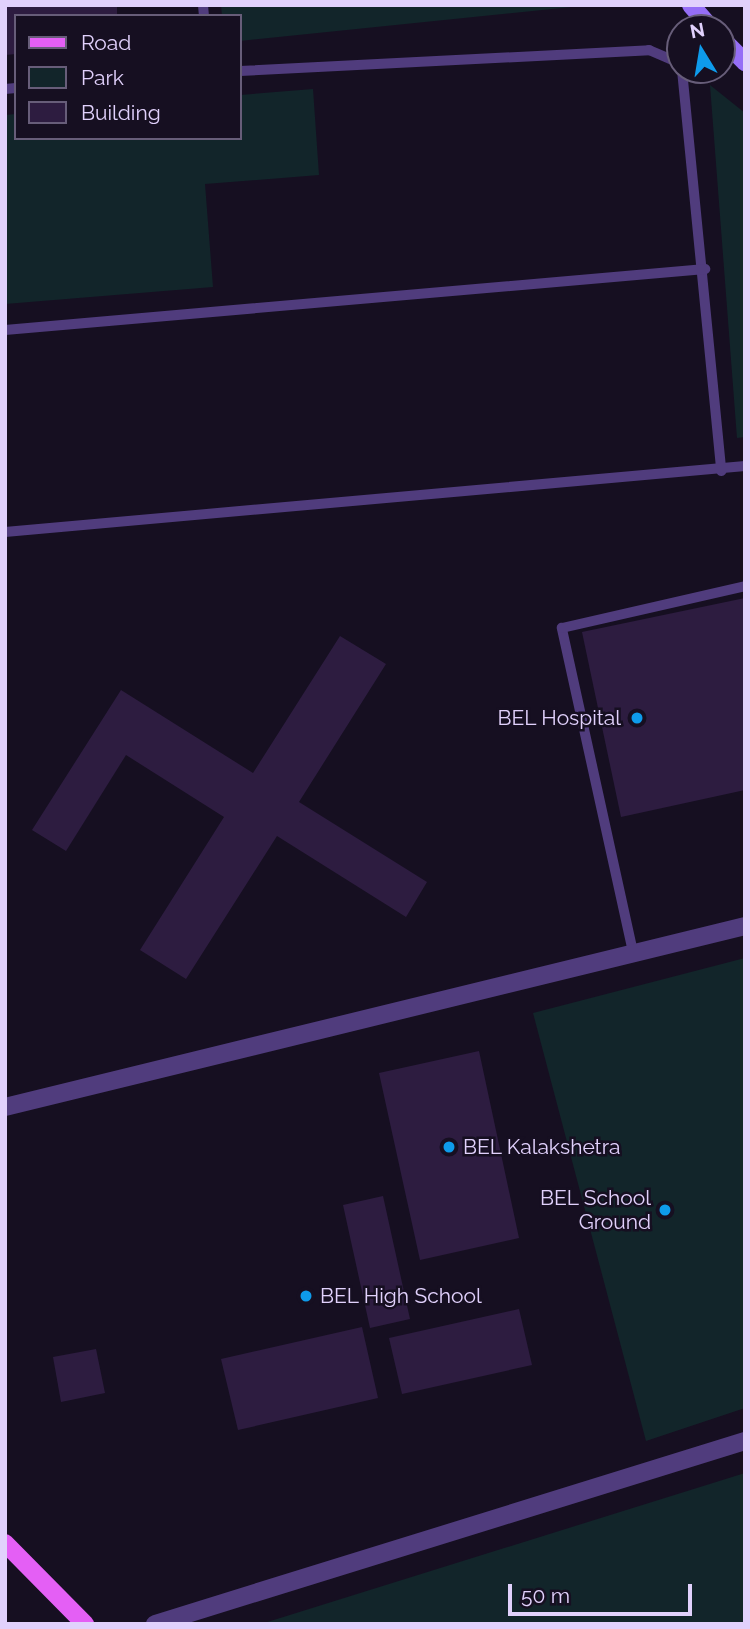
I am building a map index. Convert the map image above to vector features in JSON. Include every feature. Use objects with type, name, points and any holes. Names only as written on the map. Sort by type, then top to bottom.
[{"type":"main road","points":[[5,1543],[85,1624]]},
{"type":"street","points":[[5,1107],[633,951],[745,926]]},
{"type":"street","points":[[155,1624],[745,1441]]},
{"type":"lane","points":[[242,71],[649,50],[666,57]]},
{"type":"lane","points":[[684,84],[705,269],[721,471]]},
{"type":"lane","points":[[5,330],[705,269]]},
{"type":"lane","points":[[5,532],[721,471],[745,466]]},
{"type":"lane","points":[[633,951],[562,628],[745,586]]},
{"type":"green space","points":[[221,5],[591,5],[242,41],[242,14],[222,14]]},
{"type":"green space","points":[[710,85],[745,113],[745,437],[737,438]]},
{"type":"green space","points":[[313,89],[319,175],[205,184],[213,287],[5,304],[5,115],[14,114],[14,140],[242,140],[242,95]]},
{"type":"green space","name":"BEL School Ground","points":[[745,958],[745,1408],[646,1441],[533,1013]]},
{"type":"green space","points":[[745,1473],[745,1624],[261,1624]]},
{"type":"building","points":[[5,5],[117,5],[117,14],[14,14],[14,54],[5,55]]},
{"type":"building","points":[[745,598],[745,790],[621,817],[582,632]]},
{"type":"building","points":[[340,636],[386,664],[299,802],[427,882],[406,917],[277,836],[186,979],[140,950],[224,817],[126,755],[66,851],[32,830],[121,690],[253,773]]},
{"type":"building","points":[[479,1051],[519,1238],[420,1260],[379,1073]]},
{"type":"building","points":[[383,1196],[410,1319],[370,1328],[343,1205]]},
{"type":"building","points":[[519,1309],[532,1365],[402,1394],[389,1338]]},
{"type":"building","points":[[362,1327],[378,1398],[238,1430],[221,1359]]},
{"type":"building","points":[[96,1349],[105,1393],[61,1402],[53,1357]]},
{"type":"place","name":"BEL Hospital","points":[[637,718]]},
{"type":"place","name":"BEL Kalakshetra","points":[[449,1147]]},
{"type":"place","name":"BEL School Ground","points":[[665,1210]]},
{"type":"place","name":"BEL High School","points":[[306,1296]]}]
